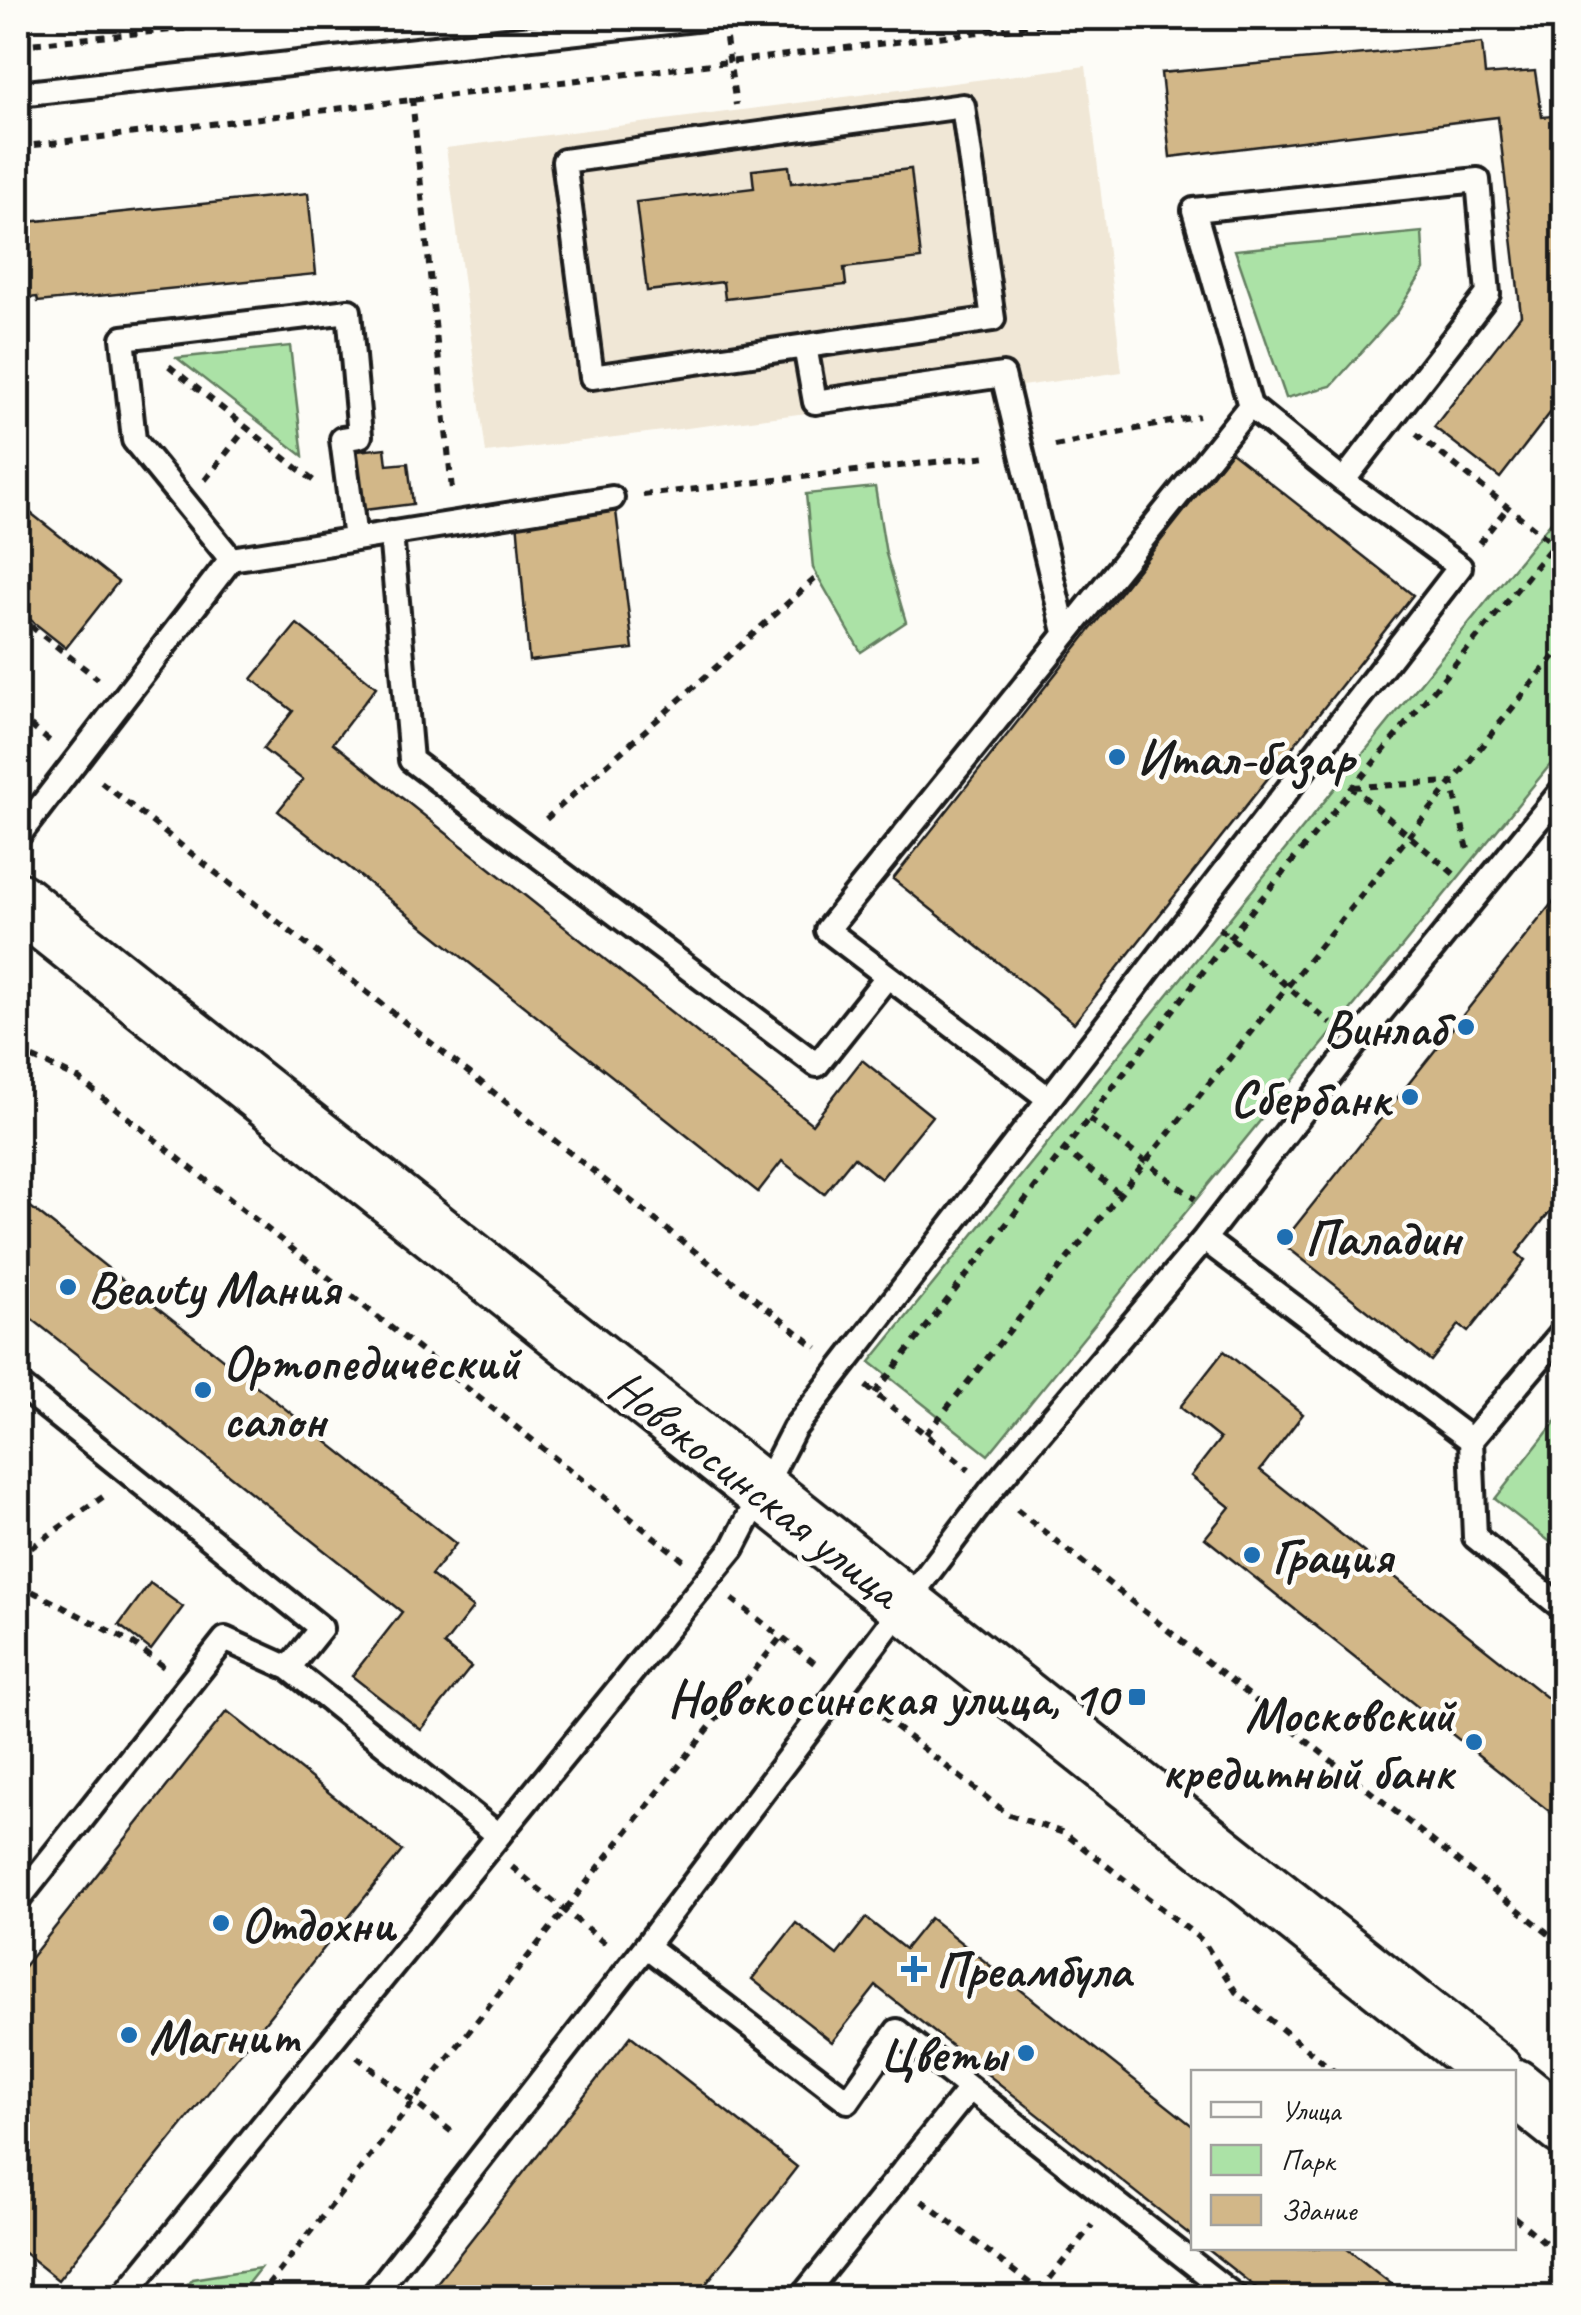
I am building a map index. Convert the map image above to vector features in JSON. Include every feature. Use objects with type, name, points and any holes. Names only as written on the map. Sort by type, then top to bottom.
[{"type":"street","name":"Новокосинская улица","points":[[18,901],[1492,2070]]},
{"type":"street","points":[[1516,2089],[1564,2127]]},
{"type":"lane","points":[[18,94],[704,18]]},
{"type":"lane","points":[[963,106],[994,319],[806,346],[592,378],[564,161],[963,106]]},
{"type":"lane","points":[[122,2298],[732,1548],[794,1428],[1460,567],[1344,481],[1250,406],[1194,210],[1478,180],[1488,294],[1344,481]]},
{"type":"lane","points":[[230,558],[134,440],[123,338],[349,312],[360,436],[342,439],[354,539]]},
{"type":"lane","points":[[806,346],[815,402],[1003,375],[1065,632]]},
{"type":"lane","points":[[1051,1096],[827,930],[1250,406]]},
{"type":"lane","points":[[18,836],[230,558],[612,498]]},
{"type":"lane","points":[[391,533],[411,760],[817,1066],[887,977]]},
{"type":"lane","points":[[371,2298],[992,1489],[1204,1239],[1355,1044],[1564,788]]},
{"type":"lane","points":[[1204,1239],[1471,1440]]},
{"type":"lane","points":[[1564,1330],[1471,1440],[1475,1537],[1564,1610]]},
{"type":"lane","points":[[18,1384],[321,1628],[289,1668]]},
{"type":"lane","points":[[18,1900],[225,1639],[289,1668],[494,1841]]},
{"type":"lane","points":[[638,1955],[848,2101],[897,2031],[1237,2298]]},
{"type":"lane","points":[[800,2298],[970,2088]]},
{"type":"path","points":[[18,46],[294,18]]},
{"type":"path","points":[[18,147],[729,58],[1096,18]]},
{"type":"path","points":[[725,31],[741,136]]},
{"type":"path","points":[[412,98],[455,522]]},
{"type":"path","points":[[132,338],[248,426],[351,512]]},
{"type":"path","points":[[612,498],[1022,452],[1250,406]]},
{"type":"path","points":[[1394,416],[1564,552]]},
{"type":"path","points":[[186,504],[248,426]]},
{"type":"path","points":[[1460,567],[1508,507]]},
{"type":"path","points":[[875,1393],[1230,937],[1564,532]]},
{"type":"path","points":[[520,842],[818,577]]},
{"type":"path","points":[[18,616],[123,698]]},
{"type":"path","points":[[926,1434],[1564,644]]},
{"type":"path","points":[[18,716],[875,1393],[1564,1946]]},
{"type":"path","points":[[1314,756],[1478,894]]},
{"type":"path","points":[[1352,787],[1452,782]]},
{"type":"path","points":[[1452,782],[1478,894]]},
{"type":"path","points":[[1196,908],[1355,1044]]},
{"type":"path","points":[[1051,1096],[1088,1119],[1220,1218]]},
{"type":"path","points":[[1030,1124],[1120,1194]]},
{"type":"path","points":[[18,1556],[132,1476]]},
{"type":"path","points":[[18,1584],[131,1642],[188,1686]]},
{"type":"path","points":[[258,2298],[781,1638]]},
{"type":"path","points":[[494,1841],[565,1910],[638,1955]]},
{"type":"path","points":[[333,2039],[482,2156]]},
{"type":"path","points":[[895,2181],[1048,2298]]},
{"type":"path","points":[[1040,2291],[1112,2200]]},
{"type":"path","points":[[1516,2219],[1564,2258]]},
{"type":"shaded area","points":[[1086,66],[1122,372],[1022,386],[1027,421],[999,427],[991,390],[486,453],[446,148]]},
{"type":"green space","points":[[1422,232],[1424,270],[1397,313],[1331,386],[1286,398],[1235,250]]},
{"type":"green space","points":[[290,346],[303,456],[177,358]]},
{"type":"green space","points":[[875,487],[886,554],[906,622],[861,652],[813,568],[806,494]]},
{"type":"green space","points":[[1563,507],[1563,749],[988,1455],[870,1362]]},
{"type":"green space","points":[[1563,1412],[1563,1552],[1495,1499]]},
{"type":"green space","points":[[260,2268],[237,2297],[177,2297],[192,2279]]},
{"type":"building","points":[[1482,43],[1485,75],[1535,71],[1542,117],[1564,115],[1564,328],[1553,341],[1564,349],[1564,395],[1500,478],[1434,427],[1521,315],[1498,117],[1170,157],[1161,73]]},
{"type":"building","points":[[789,166],[791,183],[911,169],[921,259],[844,268],[846,285],[725,299],[723,282],[647,291],[636,202],[754,188],[752,170]]},
{"type":"building","points":[[308,193],[316,274],[38,302],[37,297],[18,299],[18,223]]},
{"type":"building","points":[[385,448],[387,465],[408,463],[413,504],[364,510],[357,451]]},
{"type":"building","points":[[1231,452],[1413,595],[1074,1023],[893,879]]},
{"type":"building","points":[[18,503],[118,582],[66,648],[18,610]]},
{"type":"building","points":[[616,511],[633,649],[529,661],[517,520]]},
{"type":"building","points":[[297,624],[376,687],[333,743],[812,1124],[862,1060],[932,1116],[881,1179],[854,1157],[824,1194],[782,1161],[758,1192],[278,811],[303,780],[263,749],[293,711],[252,679]]},
{"type":"building","points":[[1564,888],[1564,1203],[1559,1200],[1517,1253],[1525,1260],[1468,1332],[1459,1325],[1431,1361],[1282,1243]]},
{"type":"building","points":[[18,1197],[456,1544],[431,1575],[473,1608],[444,1645],[471,1667],[421,1730],[352,1676],[402,1612],[18,1308]]},
{"type":"building","points":[[1224,1351],[1303,1414],[1260,1470],[1564,1711],[1564,1823],[1205,1538],[1230,1507],[1191,1476],[1220,1439],[1180,1407]]},
{"type":"building","points":[[150,1583],[183,1607],[151,1650],[119,1625]]},
{"type":"building","points":[[227,1711],[402,1851],[58,2280],[18,2248],[18,1974]]},
{"type":"building","points":[[866,1918],[905,1949],[930,1918],[1191,2125],[1191,2236],[876,1986],[832,2042],[752,1979],[796,1923],[837,1955]]},
{"type":"building","points":[[631,2036],[797,2167],[695,2298],[425,2298]]},
{"type":"building","points":[[1209,2250],[1349,2250],[1409,2298],[1269,2298]]},
{"type":"place","name":"Итал-базар","points":[[1117,757]]},
{"type":"place","name":"Винлаб","points":[[1466,1027]]},
{"type":"place","name":"Сбербанк","points":[[1410,1097]]},
{"type":"place","name":"Паладин","points":[[1285,1237]]},
{"type":"place","name":"Beauty Мания","points":[[68,1287]]},
{"type":"place","name":"Ортопедический салон","points":[[203,1390]]},
{"type":"place","name":"Грация","points":[[1252,1555]]},
{"type":"place","name":"Новокосинская улица, 10","points":[[1137,1697]]},
{"type":"place","name":"Московский кредитный банк","points":[[1474,1742]]},
{"type":"place","name":"Отдохни","points":[[221,1923]]},
{"type":"place","name":"Преамбула","points":[[914,1969]]},
{"type":"place","name":"Магнит","points":[[129,2035]]},
{"type":"place","name":"Цветы","points":[[1026,2053]]}]
